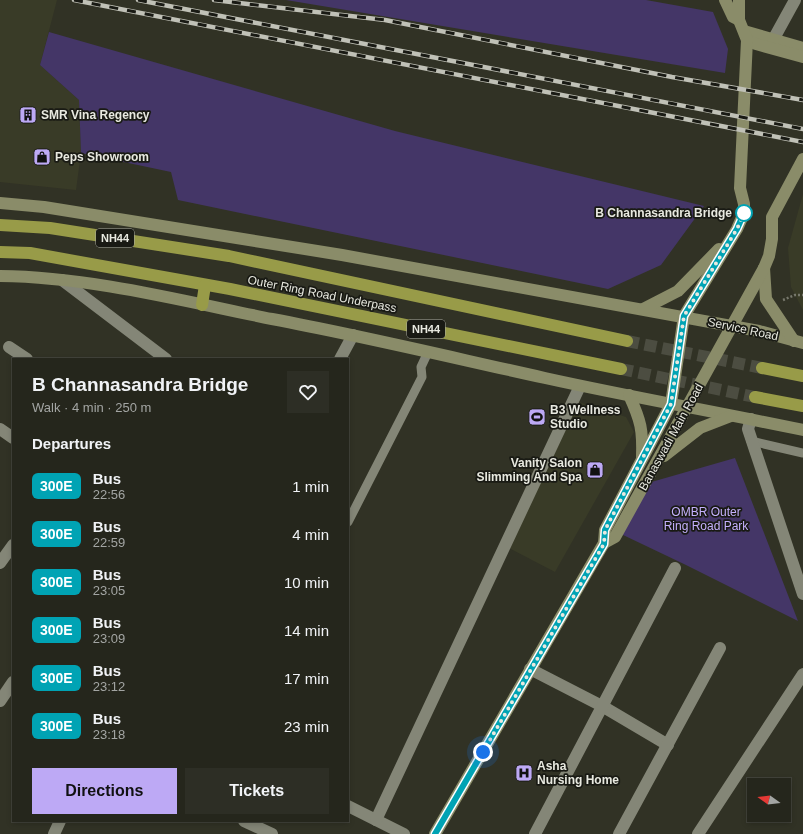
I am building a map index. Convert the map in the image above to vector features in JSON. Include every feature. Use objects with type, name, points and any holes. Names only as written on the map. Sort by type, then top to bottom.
[{"type":"highway","name":"Outer Ring Road Underpass","points":[[0,225],[50,228],[228,256],[627,341]]},
{"type":"highway","name":"NH44","points":[[0,252],[30,253],[205,285]]},
{"type":"highway","name":"Outer Ring Road Underpass","points":[[205,285],[621,369]]},
{"type":"highway","points":[[202,305],[205,285]]},
{"type":"highway","points":[[762,368],[803,376]]},
{"type":"highway","points":[[756,397],[803,406]]},
{"type":"main road","points":[[725,0],[733,17],[756,44],[803,56]]},
{"type":"main road","points":[[684,316],[737,229],[744,213],[744,204],[740,188],[743,30],[739,0]]},
{"type":"main road","points":[[743,30],[803,48]]},
{"type":"main road","points":[[799,342],[766,299],[764,268],[769,256],[772,239],[772,217],[803,159]]},
{"type":"main road","name":"Service Road","points":[[0,203],[44,207],[334,254],[759,330],[799,342]]},
{"type":"main road","points":[[643,309],[678,291],[737,229]]},
{"type":"main road","name":"Banaswadi Main Road","points":[[604,544],[616,537],[688,407],[731,325],[764,268]]},
{"type":"main road","points":[[0,276],[27,276],[62,280],[202,305],[353,335],[580,386],[803,430]]},
{"type":"main road","name":"Banaswadi Main Road","points":[[435,834],[604,544],[605,530],[642,463],[671,404],[684,316]]},
{"type":"main road","points":[[629,395],[640,420],[643,440],[642,463]]},
{"type":"main road","points":[[657,461],[700,428],[731,416]]},
{"type":"street","points":[[773,40],[795,0]]},
{"type":"street","points":[[62,280],[165,358]]},
{"type":"street","points":[[341,358],[353,335]]},
{"type":"street","points":[[9,347],[26,358]]},
{"type":"street","points":[[376,820],[580,386]]},
{"type":"street","points":[[750,419],[748,430],[751,441],[803,594]]},
{"type":"street","points":[[0,429],[12,437]]},
{"type":"street","points":[[0,563],[12,546]]},
{"type":"street","points":[[535,834],[675,568]]},
{"type":"street","points":[[619,834],[720,648]]},
{"type":"street","points":[[530,669],[602,706],[668,745]]},
{"type":"street","points":[[698,834],[803,674]]},
{"type":"street","points":[[0,701],[12,683]]},
{"type":"street","points":[[349,806],[404,834]]},
{"type":"street","points":[[54,834],[60,822]]},
{"type":"street","points":[[246,822],[272,834]]},
{"type":"lane","points":[[349,520],[422,376],[421,366],[428,352]]},
{"type":"lane","points":[[751,441],[803,452]]},
{"type":"path","points":[[770,305],[795,295],[803,295]]},
{"type":"shaded area","points":[[0,0],[57,0],[40,65],[79,100],[81,153],[76,190],[0,182]]},
{"type":"shaded area","points":[[803,194],[803,310],[791,287],[788,248]]},
{"type":"shaded area","points":[[579,402],[626,417],[634,432],[555,572],[509,548]]},
{"type":"green space","points":[[286,0],[646,0],[713,12],[728,49],[725,73]]},
{"type":"green space","points":[[49,32],[395,131],[704,206],[661,265],[608,289],[178,200],[171,172],[81,153],[79,100],[40,65]]},
{"type":"green space","name":"OMBR Outer Ring Road Park","points":[[735,458],[798,621],[621,534],[648,483]]},
{"type":"tunnel","points":[[627,341],[762,368]]},
{"type":"tunnel","points":[[621,369],[755,397]]},
{"type":"railway","points":[[74,0],[803,142]]},
{"type":"railway","points":[[138,0],[803,129]]},
{"type":"railway","points":[[214,0],[385,20],[672,77],[803,100]]},
{"type":"bus line","name":"300E","points":[[435,834],[604,544],[605,530],[642,463],[671,404],[684,316],[737,229],[744,213]]},
{"type":"place","name":"SMR Vina Regency","points":[[28,115]]},
{"type":"place","name":"Peps Showroom","points":[[42,157]]},
{"type":"place","name":"B Channasandra Bridge","points":[[744,213]]},
{"type":"place","name":"B3 Wellness Studio","points":[[537,417]]},
{"type":"place","name":"Vanity Salon Slimming And Spa","points":[[595,470]]},
{"type":"place","name":"Asha Nursing Home","points":[[524,773]]},
{"type":"route","points":[[483,752],[604,544],[605,530],[642,463],[671,404],[684,316],[737,229],[744,213]]}]
